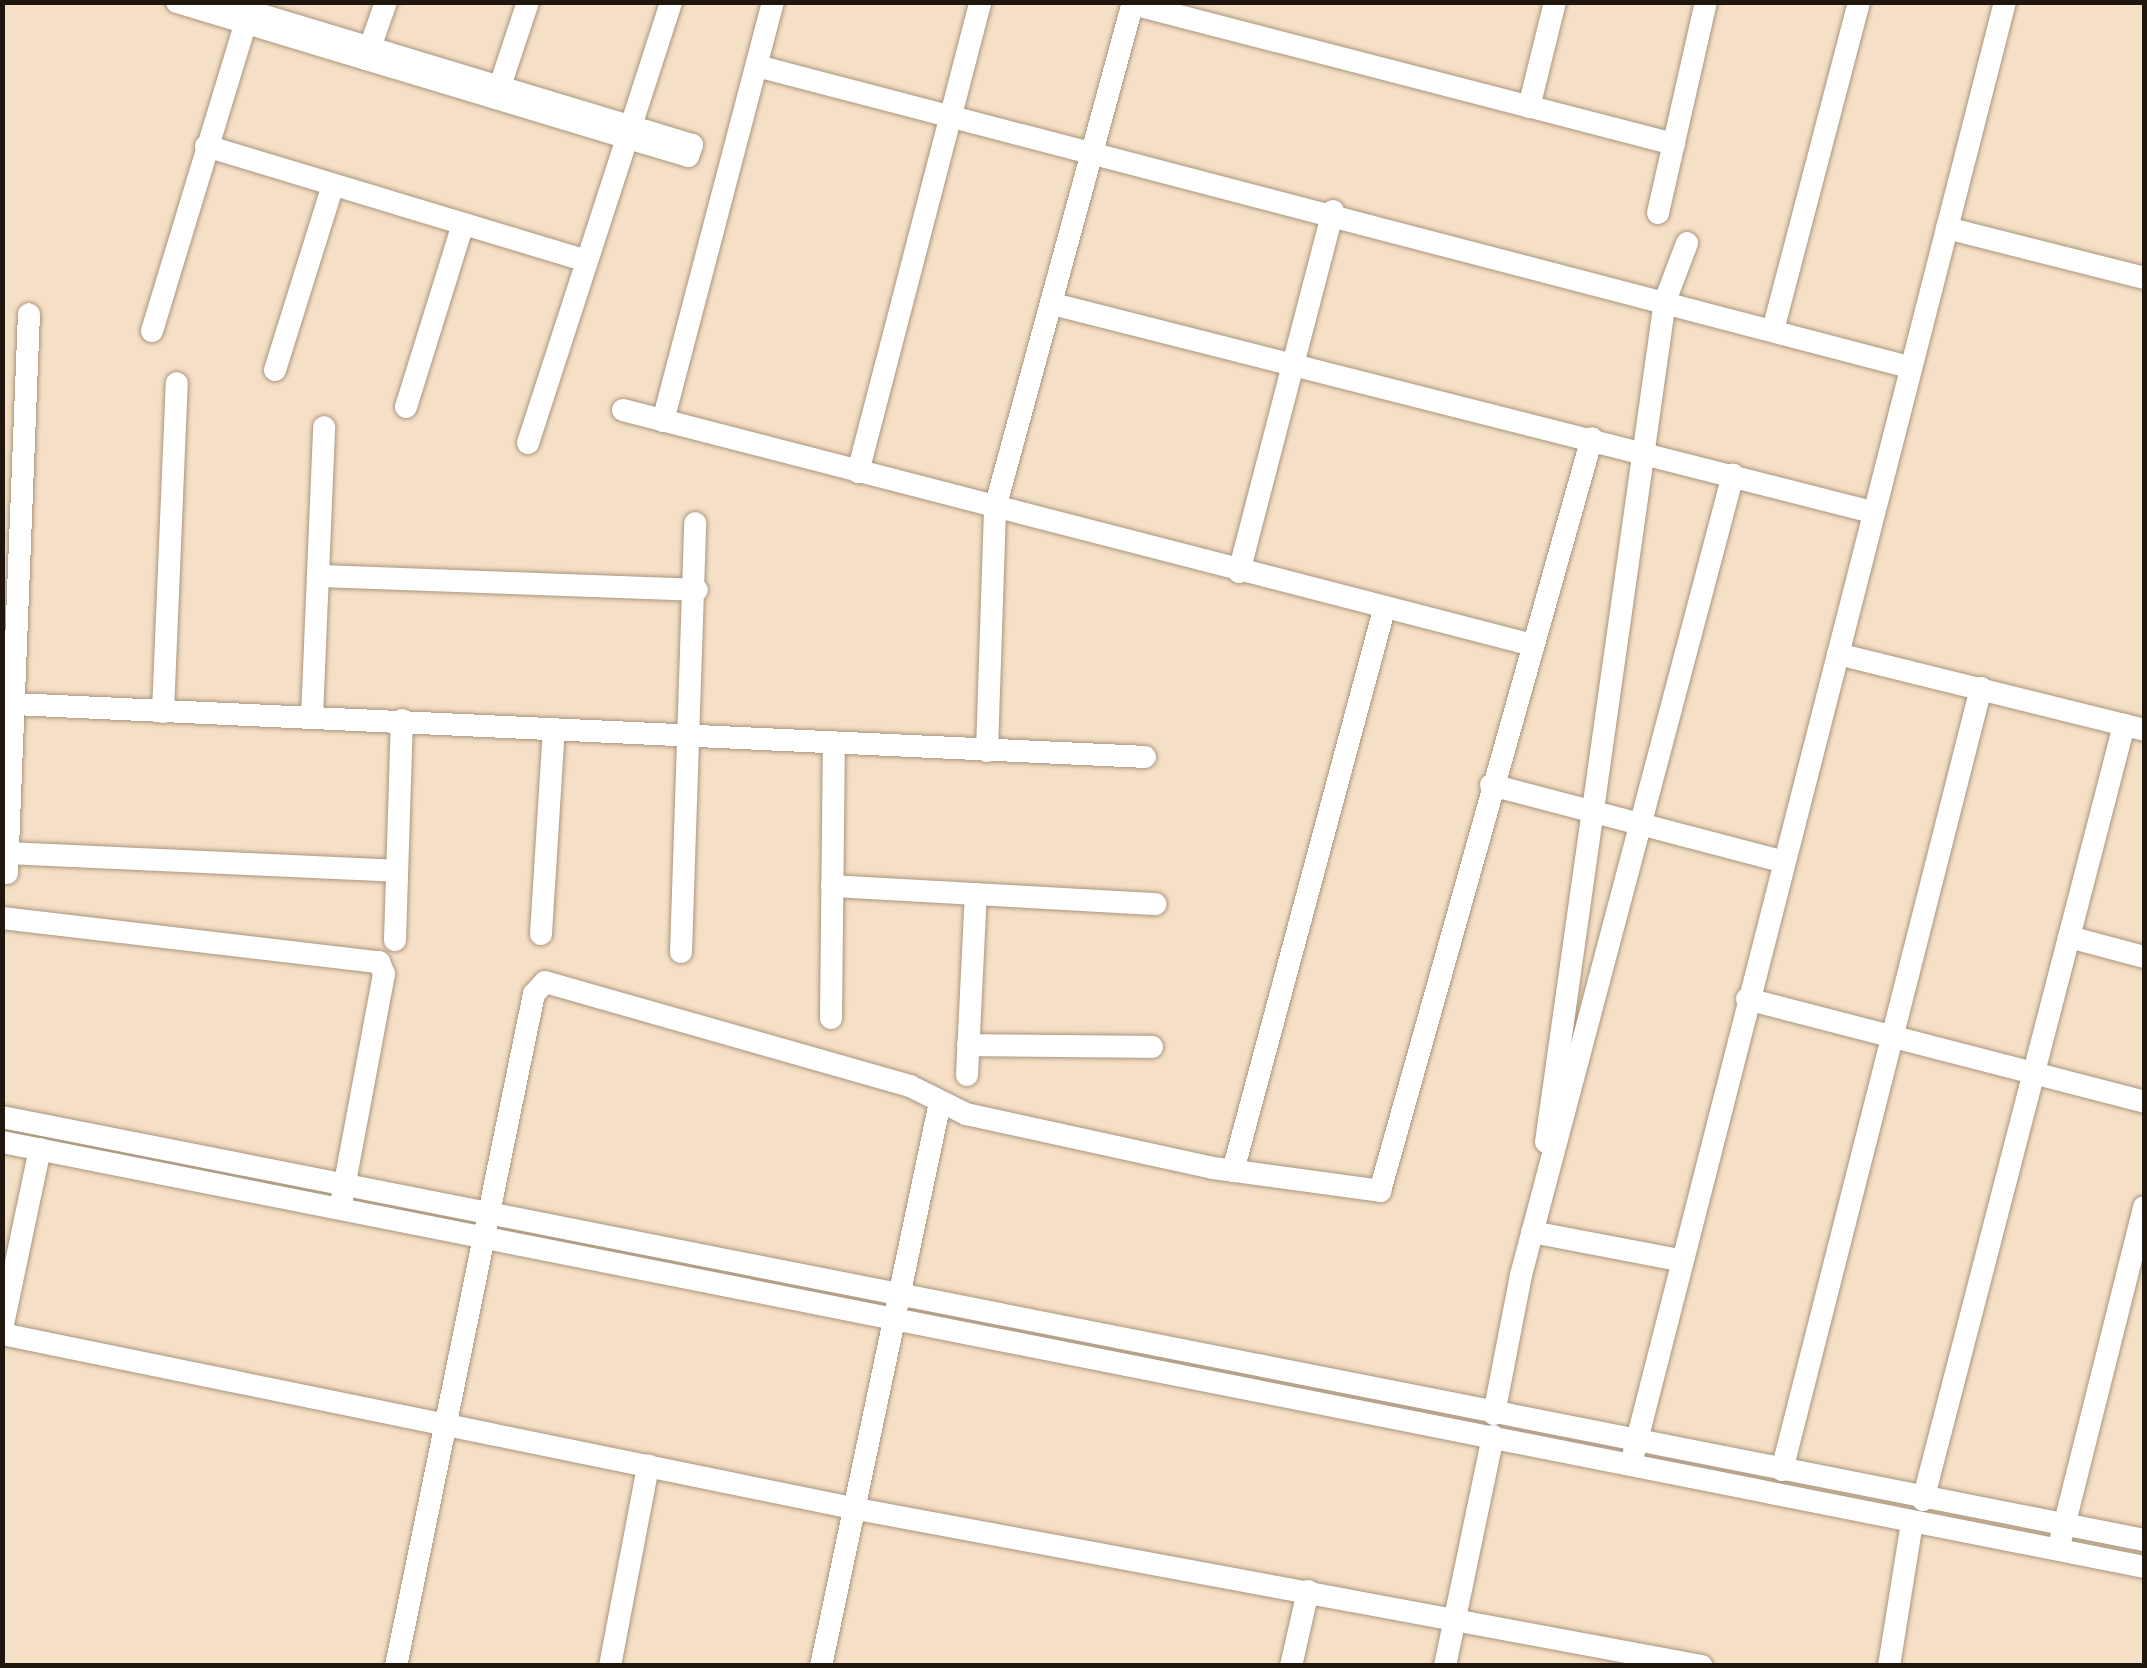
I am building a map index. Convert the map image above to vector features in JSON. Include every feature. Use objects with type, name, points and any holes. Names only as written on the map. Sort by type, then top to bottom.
[{"type":"street","points":[[177,2],[249,12]]},
{"type":"street","points":[[218,2],[368,54],[627,132]]},
{"type":"street","points":[[368,54],[386,2]]},
{"type":"street","points":[[498,93],[528,2]]},
{"type":"street","points":[[528,443],[671,2]]},
{"type":"street","points":[[663,421],[773,2]]},
{"type":"street","points":[[858,472],[980,2]]},
{"type":"street","points":[[1529,107],[1555,2]]},
{"type":"street","points":[[1658,213],[1706,2]]},
{"type":"street","points":[[1772,330],[1859,2]]},
{"type":"street","points":[[1630,1465],[1678,1260],[1838,654],[1868,511],[1948,228],[2005,2]]},
{"type":"street","points":[[987,751],[995,508],[1133,3],[1674,144]]},
{"type":"street","points":[[152,331],[249,12]]},
{"type":"street","points":[[756,66],[1333,211],[1909,366]]},
{"type":"street","points":[[206,146],[586,261]]},
{"type":"street","points":[[275,370],[333,184]]},
{"type":"street","points":[[1239,572],[1333,211]]},
{"type":"street","points":[[406,407],[463,224]]},
{"type":"street","points":[[1948,228],[2144,278]]},
{"type":"street","points":[[1542,1195],[1590,809],[1665,301],[1688,243]]},
{"type":"street","points":[[1053,304],[1868,511]]},
{"type":"street","points":[[28,314],[11,428],[24,524],[7,863],[396,871]]},
{"type":"street","points":[[164,712],[177,383]]},
{"type":"street","points":[[624,410],[1384,610],[1530,644]]},
{"type":"street","points":[[312,717],[324,427]]},
{"type":"street","points":[[396,1666],[534,994],[556,979],[910,1086],[939,1107],[1234,1171],[1380,1191],[1530,644],[1592,438]]},
{"type":"street","points":[[1445,1666],[1532,1232],[1733,475]]},
{"type":"street","points":[[681,952],[697,590],[695,523]]},
{"type":"street","points":[[318,576],[697,590]]},
{"type":"street","points":[[1234,1171],[1384,610]]},
{"type":"street","points":[[1838,654],[2134,727],[2069,937],[1922,1500]]},
{"type":"street","points":[[1782,1470],[1981,688]]},
{"type":"street","points":[[14,704],[1145,758]]},
{"type":"street","points":[[394,940],[402,720]]},
{"type":"street","points":[[540,934],[554,729]]},
{"type":"street","points":[[831,1018],[834,744]]},
{"type":"street","points":[[1491,785],[1784,862]]},
{"type":"street","points":[[832,886],[1155,904]]},
{"type":"street","points":[[967,1074],[976,894]]},
{"type":"street","points":[[2,918],[379,962],[384,974],[342,1197]]},
{"type":"street","points":[[2069,937],[2144,957]]},
{"type":"street","points":[[1747,999],[2144,1102]]},
{"type":"street","points":[[968,1044],[1152,1047]]},
{"type":"street","points":[[821,1666],[899,1320],[939,1107]]},
{"type":"street","points":[[2,1118],[342,1197]]},
{"type":"street","points":[[2,1142],[342,1197],[904,1296],[1493,1425],[1630,1465],[2144,1567]]},
{"type":"street","points":[[40,1149],[2,1332],[856,1509],[1454,1620],[1593,1656],[1702,1666]]},
{"type":"street","points":[[2058,1551],[2139,1253],[2144,1207]]},
{"type":"street","points":[[488,1224],[899,1320],[1493,1425],[1637,1441],[1922,1500],[2144,1540]]},
{"type":"street","points":[[1532,1232],[1678,1260]]},
{"type":"street","points":[[610,1666],[648,1466]]},
{"type":"street","points":[[1890,1666],[1912,1523]]},
{"type":"street","points":[[1291,1666],[1308,1591]]}]
